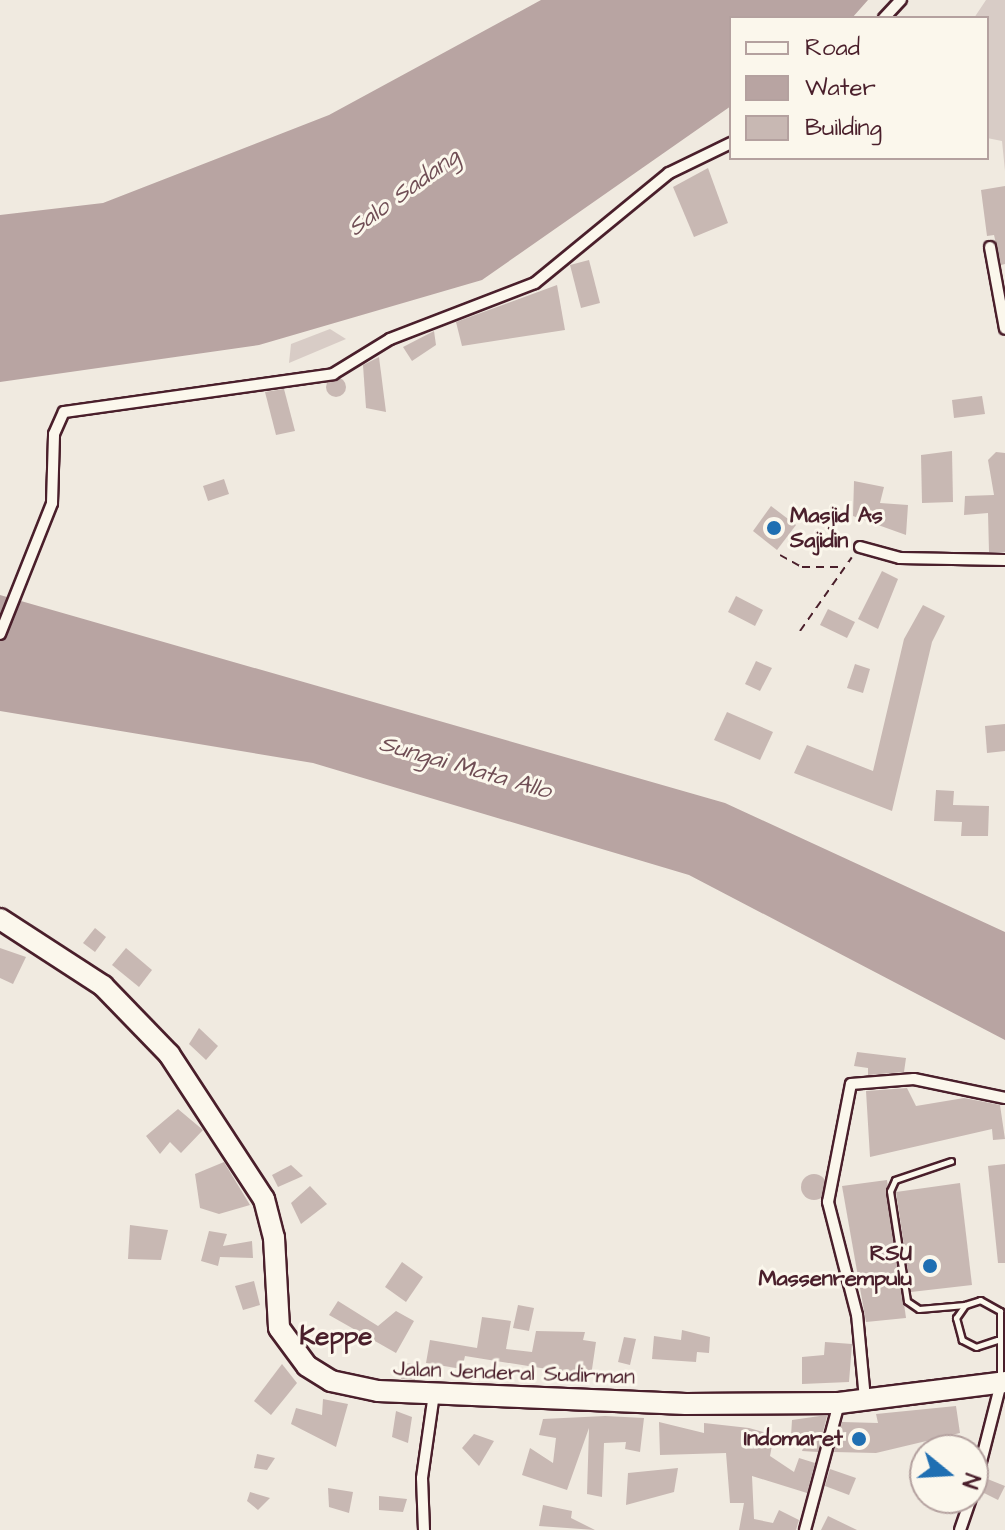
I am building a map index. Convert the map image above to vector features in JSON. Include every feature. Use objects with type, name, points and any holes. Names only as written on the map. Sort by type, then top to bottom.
[{"type":"highway","name":"Jalan Jenderal Sudirman","points":[[0,919],[103,986],[169,1054],[264,1199],[274,1238],[276,1319],[295,1353],[320,1376],[355,1389],[434,1394],[839,1403],[1001,1386]]},
{"type":"street","points":[[886,16],[901,0]]},
{"type":"street","points":[[0,634],[36,552],[52,503],[54,434],[64,412],[333,374],[390,339],[535,283],[669,173],[729,144]]},
{"type":"street","points":[[990,247],[1005,329]]},
{"type":"street","points":[[860,547],[900,558],[1005,560]]},
{"type":"street","points":[[865,1399],[857,1315],[828,1202],[851,1084],[914,1079],[1005,1098]]},
{"type":"street","points":[[988,1434],[1001,1386]]},
{"type":"street","points":[[424,1530],[422,1478],[434,1394]]},
{"type":"street","points":[[805,1530],[839,1403]]},
{"type":"lane","points":[[951,1161],[895,1180],[890,1191],[907,1301],[919,1309],[965,1305],[980,1300],[1000,1311],[997,1340],[1001,1386]]},
{"type":"lane","points":[[965,1305],[956,1318],[962,1340],[976,1347],[997,1340]]},
{"type":"path","points":[[800,631],[860,547]]},
{"type":"path","points":[[780,555],[802,567],[845,567]]},
{"type":"shaded area","points":[[986,0],[1005,0],[1005,171],[1002,141],[989,138],[989,16],[975,16]]},
{"type":"shaded area","points":[[330,329],[346,339],[289,363],[291,344]]},
{"type":"water","name":"Salo Sadang","points":[[541,0],[868,0],[854,16],[729,16],[729,107],[482,280],[259,345],[0,382],[0,215],[103,203],[329,115]]},
{"type":"water","name":"Sungai Mata Allo","points":[[0,595],[725,803],[1005,932],[1005,1040],[689,875],[313,763],[0,711]]},
{"type":"building","points":[[708,168],[728,223],[694,237],[673,187]]},
{"type":"building","points":[[1005,186],[1005,264],[1001,265],[994,235],[987,236],[981,190]]},
{"type":"building","points":[[589,260],[600,303],[581,308],[570,265]]},
{"type":"building","points":[[557,285],[565,330],[462,346],[456,322]]},
{"type":"building","points":[[434,331],[436,345],[412,361],[403,347]]},
{"type":"building","points":[[379,357],[386,412],[366,408],[363,365]]},
{"type":"building","points":[[336,377],[343,380],[346,387],[343,394],[336,397],[329,394],[326,387],[329,380]]},
{"type":"building","points":[[284,389],[295,431],[276,435],[265,392]]},
{"type":"building","points":[[982,396],[985,414],[954,418],[952,400]]},
{"type":"building","points":[[952,451],[953,502],[922,503],[921,455]]},
{"type":"building","points":[[996,452],[1005,453],[1005,552],[989,552],[988,513],[964,515],[965,496],[994,495],[988,460]]},
{"type":"building","points":[[224,479],[229,494],[208,501],[203,486]]},
{"type":"building","points":[[854,481],[884,487],[880,503],[908,505],[906,535],[853,516]]},
{"type":"building","name":"Masjid As Sajidin","points":[[771,506],[796,525],[777,550],[753,531]]},
{"type":"building","points":[[882,571],[898,579],[878,629],[858,619]]},
{"type":"building","points":[[736,596],[763,610],[755,626],[728,612]]},
{"type":"building","points":[[923,605],[945,616],[932,642],[892,811],[794,773],[807,745],[873,771],[904,639]]},
{"type":"building","points":[[828,609],[855,622],[847,638],[820,625]]},
{"type":"building","points":[[756,661],[772,668],[760,691],[745,684]]},
{"type":"building","points":[[855,664],[870,669],[863,693],[847,688]]},
{"type":"building","points":[[727,712],[773,732],[760,760],[714,740]]},
{"type":"building","points":[[1005,724],[1005,751],[987,753],[985,726]]},
{"type":"building","points":[[936,790],[954,791],[953,805],[989,806],[988,836],[961,836],[962,822],[934,821]]},
{"type":"building","points":[[95,928],[106,937],[95,952],[83,943]]},
{"type":"building","points":[[0,948],[26,957],[13,984],[0,978]]},
{"type":"building","points":[[126,948],[152,970],[139,987],[112,965]]},
{"type":"building","points":[[199,1028],[218,1046],[206,1060],[189,1044]]},
{"type":"building","points":[[857,1052],[906,1058],[904,1072],[868,1075],[868,1068],[854,1066]]},
{"type":"building","points":[[907,1088],[916,1106],[964,1098],[1000,1105],[1005,1139],[993,1140],[992,1129],[870,1157],[866,1091]]},
{"type":"building","points":[[178,1109],[203,1130],[181,1153],[170,1142],[160,1154],[146,1136]]},
{"type":"building","points":[[224,1162],[250,1205],[219,1214],[200,1208],[195,1174]]},
{"type":"building","points":[[1005,1164],[1005,1263],[998,1263],[988,1166]]},
{"type":"building","points":[[291,1165],[303,1176],[278,1187],[272,1175]]},
{"type":"building","points":[[814,1174],[824,1177],[827,1187],[824,1197],[814,1200],[804,1197],[801,1187],[804,1177]]},
{"type":"building","points":[[887,1180],[906,1318],[866,1322],[842,1186]]},
{"type":"building","points":[[960,1183],[972,1285],[911,1292],[896,1192]]},
{"type":"building","points":[[310,1186],[327,1204],[301,1224],[291,1203]]},
{"type":"building","points":[[130,1225],[168,1230],[161,1260],[128,1259]]},
{"type":"building","points":[[209,1231],[227,1234],[223,1246],[252,1241],[253,1258],[220,1257],[218,1266],[201,1261]]},
{"type":"building","points":[[402,1262],[423,1277],[406,1302],[385,1287]]},
{"type":"building","points":[[254,1281],[260,1305],[243,1310],[235,1286]]},
{"type":"building","points":[[338,1301],[378,1326],[396,1311],[414,1321],[396,1353],[329,1315]]},
{"type":"building","points":[[518,1305],[534,1308],[529,1331],[513,1328]]},
{"type":"building","points":[[482,1317],[511,1321],[506,1349],[532,1352],[536,1331],[585,1332],[583,1340],[596,1342],[591,1376],[465,1356],[462,1369],[426,1363],[430,1340],[477,1348]]},
{"type":"building","points":[[682,1330],[710,1337],[709,1353],[697,1352],[696,1362],[652,1359],[654,1336],[681,1340]]},
{"type":"building","points":[[624,1337],[636,1339],[630,1365],[618,1362]]},
{"type":"building","points":[[825,1342],[852,1344],[849,1382],[802,1384],[802,1357],[824,1355]]},
{"type":"building","points":[[402,1363],[416,1364],[415,1380],[401,1379]]},
{"type":"building","points":[[282,1364],[297,1383],[271,1415],[254,1401]]},
{"type":"building","points":[[323,1399],[348,1404],[336,1447],[291,1424],[296,1408],[322,1415]]},
{"type":"building","points":[[956,1406],[960,1433],[909,1434],[909,1445],[876,1453],[834,1452],[842,1422],[878,1423],[876,1414]]},
{"type":"building","points":[[396,1411],[412,1417],[408,1443],[392,1437]]},
{"type":"building","points":[[827,1416],[818,1452],[802,1451],[807,1438],[791,1436],[792,1420]]},
{"type":"building","points":[[644,1418],[640,1452],[625,1449],[626,1442],[604,1443],[602,1497],[587,1494],[589,1428],[567,1490],[522,1475],[530,1448],[553,1463],[556,1438],[539,1435],[543,1419]]},
{"type":"building","points":[[659,1422],[704,1433],[704,1423],[749,1428],[774,1435],[770,1456],[794,1472],[799,1458],[815,1463],[807,1493],[752,1476],[754,1519],[773,1523],[779,1510],[799,1520],[796,1530],[739,1530],[744,1503],[730,1503],[726,1453],[660,1455]]},
{"type":"building","points":[[474,1434],[494,1441],[479,1466],[462,1448]]},
{"type":"building","points":[[257,1454],[275,1458],[267,1470],[254,1468]]},
{"type":"building","points":[[678,1468],[674,1492],[626,1505],[628,1473]]},
{"type":"building","points":[[830,1469],[856,1478],[849,1495],[825,1486]]},
{"type":"building","points":[[989,1480],[1005,1486],[998,1500],[989,1496]]},
{"type":"building","points":[[328,1488],[353,1492],[349,1513],[329,1507]]},
{"type":"building","points":[[250,1492],[270,1498],[258,1510],[247,1501]]},
{"type":"building","points":[[379,1496],[407,1499],[403,1512],[379,1510]]},
{"type":"building","points":[[543,1505],[572,1511],[571,1518],[595,1530],[539,1526]]},
{"type":"building","points":[[828,1516],[857,1530],[821,1530]]},
{"type":"place","name":"Masjid As Sajidin","points":[[774,528]]},
{"type":"place","name":"RSU Massenrempulu","points":[[930,1266]]},
{"type":"place","name":"Indomaret","points":[[859,1439]]},
{"type":"district","name":"Keppe","points":[[336,1337]]}]
